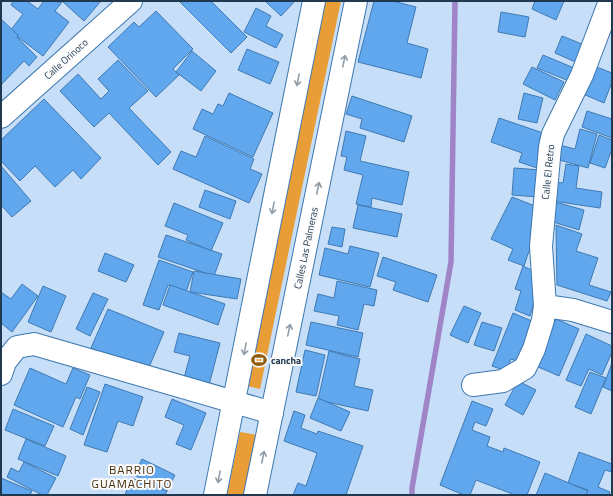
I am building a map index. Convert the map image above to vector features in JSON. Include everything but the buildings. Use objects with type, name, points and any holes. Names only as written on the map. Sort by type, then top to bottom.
[{"type":"street","name":"Calle Orinoco","points":[[1,117],[131,1]]},
{"type":"street","points":[[215,495],[314,1]]},
{"type":"street","name":"Calles Las Palmeras","points":[[255,495],[356,1]]},
{"type":"street","name":"Calle El Retro","points":[[473,385],[503,381],[525,368],[534,349],[543,320],[545,306],[541,246],[550,147],[553,134],[582,75],[610,1]]},
{"type":"street","points":[[545,306],[572,310],[612,322]]},
{"type":"street","points":[[2,365],[17,347],[34,344],[272,413]]},
{"type":"shaded area","points":[[322,1],[341,1],[260,389],[243,385]]},
{"type":"shaded area","points":[[240,432],[257,435],[245,495],[227,495]]},
{"type":"waterway","points":[[412,495],[451,262],[455,1]]},
{"type":"place","name":"cancha","points":[[259,360]]},
{"type":"district","name":"BARRIO GUAMACHITO","points":[[132,476]]}]
